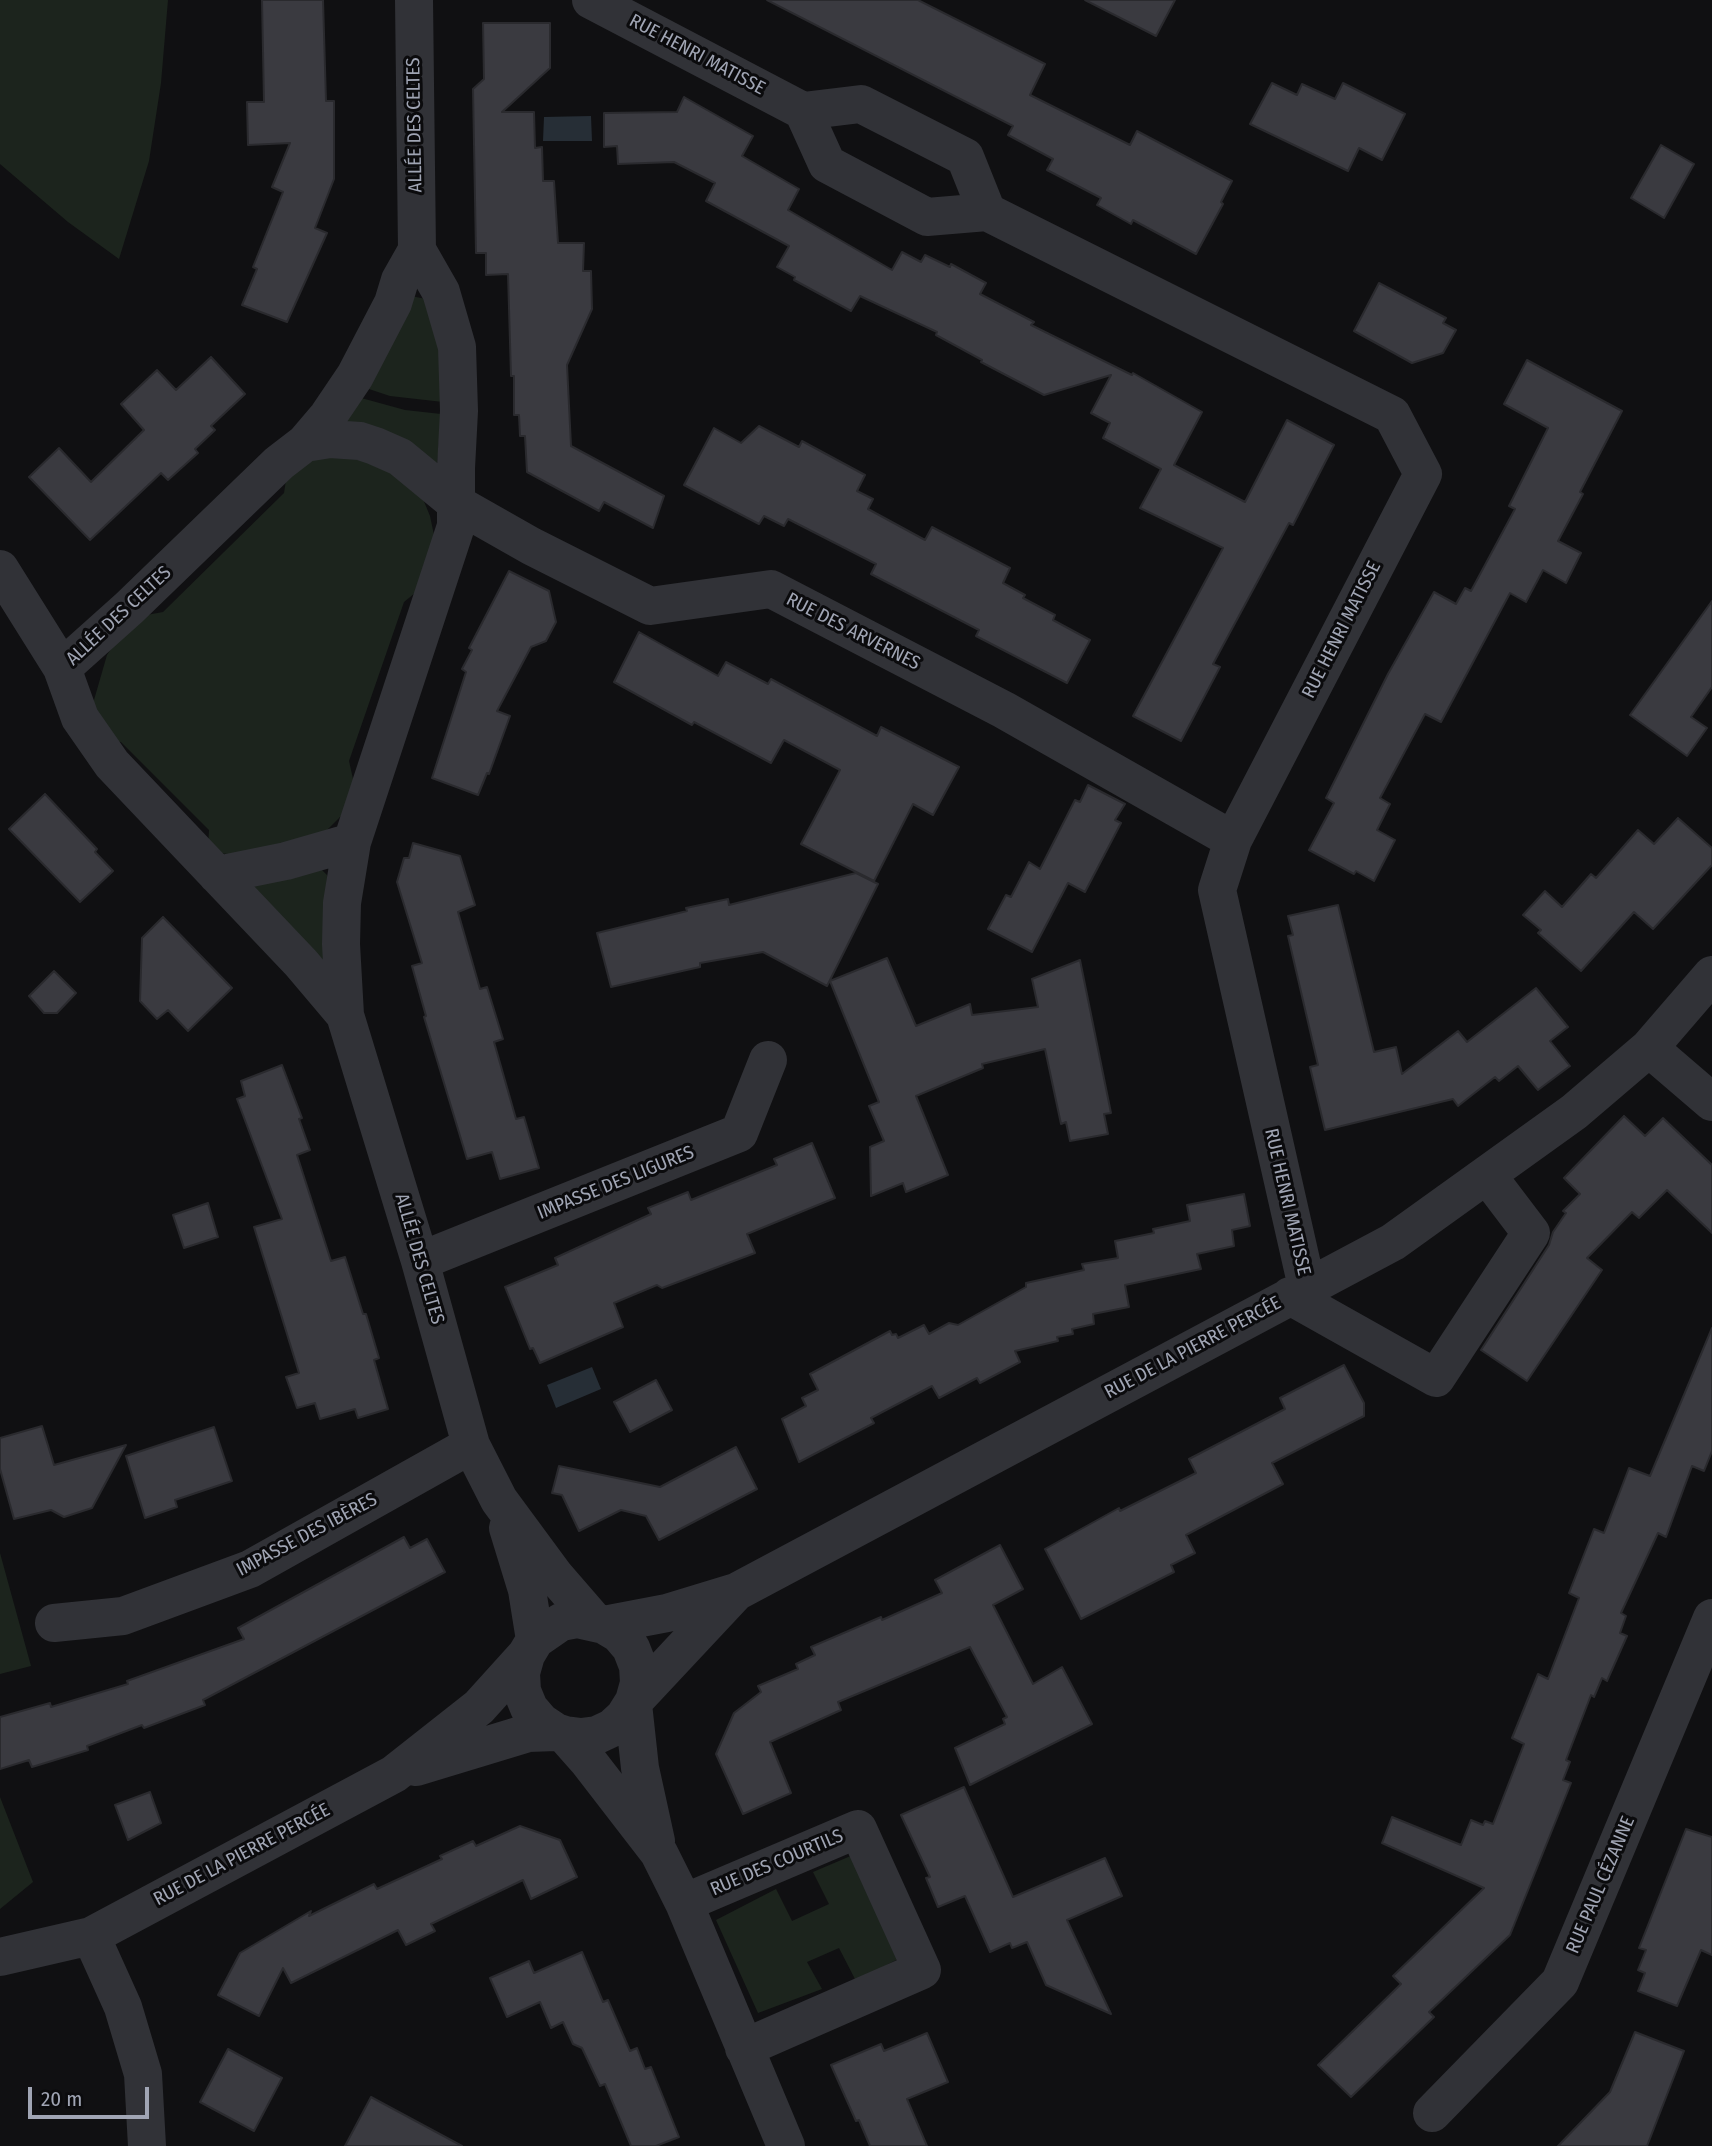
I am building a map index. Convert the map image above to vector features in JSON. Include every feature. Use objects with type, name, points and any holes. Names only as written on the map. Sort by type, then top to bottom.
[{"type":"street","name":"ALLÉE DES CELTES","points":[[414,0],[417,250],[441,292],[457,347],[459,411],[456,526],[352,842],[342,903],[345,1015],[420,1261],[471,1445],[499,1500],[555,1576],[599,1623]]},
{"type":"street","name":"RUE HENRI MATISSE","points":[[591,0],[803,111]]},
{"type":"street","points":[[861,104],[965,157],[987,212],[927,217],[827,164],[803,111],[861,104]]},
{"type":"street","name":"RUE HENRI MATISSE","points":[[987,212],[1392,415],[1423,474],[1233,840],[1217,890],[1298,1291]]},
{"type":"street","name":"ALLÉE DES CELTES","points":[[345,1015],[301,962],[112,764],[80,718],[62,668],[129,608],[279,463],[305,443],[328,416],[355,376],[417,250]]},
{"type":"street","points":[[305,443],[330,439],[360,441],[375,446],[400,457],[457,504]]},
{"type":"street","name":"RUE DES ARVERNES","points":[[457,504],[531,546],[650,606],[771,589],[1004,710],[1233,840]]},
{"type":"street","points":[[0,569],[62,668]]},
{"type":"street","points":[[217,874],[286,861],[352,842]]},
{"type":"street","name":"RUE DE LA PIERRE PERCÉE","points":[[599,1623],[667,1613],[736,1592],[1393,1242],[1574,1112],[1649,1048],[1712,975]]},
{"type":"street","points":[[1649,1048],[1712,1102]]},
{"type":"street","name":"IMPASSE DES LIGURES","points":[[420,1261],[739,1133],[768,1060]]},
{"type":"street","points":[[1298,1291],[1436,1378],[1531,1233],[1487,1175]]},
{"type":"street","name":"IMPASSE DES IBÈRES","points":[[54,1623],[123,1616],[250,1569],[471,1445]]},
{"type":"street","name":"ALLÉE DES CELTES","points":[[499,1500],[527,1590],[530,1647]]},
{"type":"street","name":"RUE DE LA PIERRE PERCÉE","points":[[634,1702],[736,1592]]},
{"type":"street","name":"RUE PAUL CÉZANNE","points":[[1432,2113],[1560,1982],[1701,1675],[1712,1618]]},
{"type":"street","points":[[560,1734],[581,1737],[597,1735],[612,1728],[634,1702],[639,1684],[638,1666],[631,1648],[619,1634],[599,1623],[577,1619],[561,1622],[530,1647],[521,1673],[522,1691],[529,1708],[541,1722],[560,1734],[588,1761],[659,1853],[684,1903],[786,2146]]},
{"type":"street","name":"RUE DE LA PIERRE PERCÉE","points":[[0,1957],[91,1936],[394,1774],[479,1707],[530,1647]]},
{"type":"street","points":[[634,1702],[640,1768],[659,1853]]},
{"type":"street","name":"RUE DE LA PIERRE PERCÉE","points":[[394,1774],[528,1733],[560,1734]]},
{"type":"street","name":"RUE DES COURTILS","points":[[684,1903],[858,1829],[922,1970],[744,2048]]},
{"type":"street","points":[[91,1936],[123,2007],[142,2074],[147,2146]]},
{"type":"shaded area","points":[[0,0],[168,0],[161,83],[149,161],[119,259],[68,222],[0,164]]},
{"type":"shaded area","points":[[591,116],[592,141],[543,141],[544,117]]},
{"type":"shaded area","points":[[411,296],[426,299],[438,329],[443,402],[390,396],[360,386]]},
{"type":"shaded area","points":[[354,396],[405,410],[441,414],[437,468],[333,422]]},
{"type":"shaded area","points":[[311,454],[379,460],[423,499],[434,535],[426,584],[404,602],[349,761],[355,788],[345,812],[325,832],[238,855],[218,853],[208,848],[209,830],[121,742],[102,739],[94,711],[94,700],[107,655],[121,634],[136,617],[163,612],[284,493],[288,467]]},
{"type":"shaded area","points":[[321,869],[327,875],[326,963],[253,890],[257,881]]},
{"type":"shaded area","points":[[592,1367],[601,1389],[556,1408],[547,1385]]},
{"type":"shaded area","points":[[0,1553],[31,1666],[0,1674]]},
{"type":"shaded area","points":[[0,1797],[33,1882],[0,1909]]},
{"type":"shaded area","points":[[853,1855],[900,1958],[856,1981],[839,1948],[807,1962],[822,1989],[758,2013],[716,1920],[776,1889],[792,1921],[829,1904],[813,1872]]},
{"type":"building","points":[[262,0],[323,0],[326,101],[334,101],[334,179],[315,228],[327,233],[287,322],[242,305],[257,269],[253,267],[283,192],[272,187],[290,143],[248,145],[247,102],[264,102]]},
{"type":"building","points":[[767,0],[918,0],[1045,64],[1030,95],[1130,145],[1137,131],[1232,181],[1221,202],[1223,204],[1196,254],[1133,220],[1131,224],[1097,205],[1101,198],[1047,170],[1053,159],[1008,135],[1013,126]]},
{"type":"building","points":[[1085,0],[1175,0],[1156,36]]},
{"type":"building","points":[[483,23],[550,23],[550,68],[502,112],[534,112],[535,148],[542,147],[543,181],[554,181],[558,243],[584,243],[583,271],[591,271],[592,309],[567,365],[571,446],[664,496],[653,528],[604,502],[599,511],[527,472],[525,436],[520,436],[519,415],[514,415],[508,274],[486,275],[486,253],[476,253],[473,89],[484,79]]},
{"type":"building","points":[[1272,83],[1297,95],[1302,84],[1335,99],[1343,83],[1405,114],[1382,160],[1359,148],[1348,171],[1250,124]]},
{"type":"building","points":[[684,97],[753,136],[742,156],[799,189],[788,210],[892,270],[902,252],[921,262],[925,255],[950,267],[951,264],[986,283],[980,294],[1034,322],[1031,325],[1132,375],[1133,373],[1202,412],[1174,465],[1245,502],[1287,420],[1334,445],[1293,525],[1289,523],[1213,664],[1220,667],[1181,741],[1133,716],[1223,548],[1140,508],[1161,469],[1103,438],[1110,423],[1091,413],[1111,375],[1044,395],[981,362],[982,360],[936,335],[937,332],[860,296],[851,311],[794,280],[795,277],[777,267],[789,246],[706,201],[715,183],[674,162],[618,164],[617,146],[604,147],[604,113],[677,112]]},
{"type":"building","points":[[1661,145],[1694,164],[1664,218],[1631,198]]},
{"type":"building","points":[[1379,283],[1446,318],[1443,323],[1456,330],[1443,353],[1412,363],[1354,331]]},
{"type":"building","points":[[211,357],[245,394],[211,426],[215,430],[195,449],[198,453],[168,480],[161,473],[90,540],[29,477],[59,448],[91,482],[144,430],[121,404],[157,370],[176,390]]},
{"type":"building","points":[[1527,360],[1622,411],[1558,541],[1581,553],[1566,583],[1543,570],[1526,602],[1510,593],[1441,722],[1425,714],[1380,798],[1390,804],[1377,830],[1395,840],[1374,881],[1356,871],[1354,874],[1309,850],[1334,803],[1326,798],[1388,674],[1434,592],[1456,604],[1465,588],[1471,591],[1515,509],[1509,506],[1548,428],[1504,404]]},
{"type":"building","points":[[759,426],[799,447],[802,441],[865,475],[857,491],[873,499],[868,509],[925,540],[932,527],[1010,568],[1003,583],[1025,595],[1023,598],[1055,615],[1053,620],[1090,640],[1067,683],[976,636],[979,630],[871,574],[876,564],[788,519],[784,526],[764,516],[759,524],[684,485],[714,428],[741,443]]},
{"type":"building","points":[[509,571],[549,591],[556,622],[546,641],[531,647],[497,711],[510,716],[489,774],[487,773],[478,795],[432,778],[466,672],[462,669],[472,650],[469,648]]},
{"type":"building","points":[[1712,601],[1712,687],[1691,717],[1707,728],[1687,756],[1630,715]]},
{"type":"building","points":[[639,632],[718,676],[726,662],[768,684],[771,679],[877,736],[881,727],[959,767],[933,815],[913,804],[874,881],[801,844],[840,770],[784,740],[771,763],[694,722],[692,725],[614,682]]},
{"type":"building","points":[[1088,785],[1125,804],[1115,820],[1121,823],[1085,892],[1068,883],[1032,952],[988,929],[1006,895],[1011,897],[1029,862],[1040,869],[1075,800],[1080,802]]},
{"type":"building","points":[[45,794],[97,849],[95,852],[113,871],[80,902],[9,829]]},
{"type":"building","points":[[1678,818],[1712,848],[1712,865],[1653,929],[1634,912],[1581,971],[1538,933],[1541,930],[1523,915],[1545,891],[1562,907],[1591,874],[1596,878],[1638,830],[1654,844]]},
{"type":"building","points":[[413,843],[460,856],[475,905],[458,912],[480,989],[487,987],[503,1039],[494,1042],[516,1119],[524,1117],[539,1168],[500,1179],[492,1152],[467,1159],[424,1017],[426,1016],[412,966],[422,963],[397,882],[404,858],[409,858]]},
{"type":"building","points":[[856,873],[878,884],[827,986],[763,952],[700,963],[700,967],[611,987],[597,933],[687,911],[686,908],[728,899],[729,905]]},
{"type":"building","points":[[1338,905],[1374,1052],[1396,1047],[1402,1074],[1458,1031],[1467,1042],[1536,988],[1568,1027],[1550,1041],[1570,1066],[1538,1090],[1518,1066],[1499,1081],[1495,1077],[1458,1106],[1453,1099],[1325,1130],[1310,1067],[1318,1065],[1288,936],[1293,935],[1288,916]]},
{"type":"building","points":[[163,917],[232,988],[188,1031],[168,1010],[157,1019],[140,1001],[142,938]]},
{"type":"building","points":[[887,958],[916,1026],[970,1004],[972,1015],[1038,1007],[1032,979],[1080,960],[1111,1113],[1104,1114],[1108,1134],[1070,1141],[1066,1122],[1061,1124],[1045,1049],[982,1064],[983,1068],[916,1096],[948,1175],[906,1192],[903,1183],[871,1196],[870,1147],[884,1141],[869,1106],[879,1102],[830,981]]},
{"type":"building","points":[[54,971],[76,993],[57,1013],[44,1013],[29,996]]},
{"type":"building","points":[[282,1065],[302,1118],[299,1119],[310,1150],[297,1155],[331,1261],[345,1257],[379,1358],[374,1360],[388,1409],[358,1418],[355,1409],[320,1419],[315,1403],[297,1408],[286,1377],[299,1373],[254,1227],[282,1219],[237,1099],[245,1096],[241,1081]]},
{"type":"building","points":[[1624,1116],[1645,1136],[1663,1118],[1712,1165],[1712,1233],[1667,1190],[1639,1218],[1632,1212],[1587,1258],[1602,1270],[1527,1381],[1481,1350],[1549,1245],[1553,1232],[1566,1213],[1563,1211],[1580,1194],[1564,1178]]},
{"type":"building","points":[[812,1143],[835,1198],[747,1234],[755,1253],[662,1288],[657,1285],[614,1303],[623,1327],[540,1363],[533,1348],[530,1349],[505,1287],[558,1265],[555,1258],[651,1214],[648,1208],[688,1192],[691,1200],[777,1165],[774,1159]]},
{"type":"building","points":[[1244,1194],[1250,1226],[1232,1230],[1234,1246],[1197,1254],[1201,1269],[1125,1285],[1129,1307],[1093,1314],[1094,1324],[1072,1329],[1073,1334],[1057,1337],[1058,1341],[1015,1351],[1020,1362],[980,1383],[977,1378],[939,1398],[932,1386],[871,1418],[874,1423],[799,1462],[782,1419],[806,1406],[802,1398],[818,1390],[810,1374],[890,1331],[898,1338],[924,1325],[929,1334],[949,1323],[958,1325],[1026,1287],[1026,1283],[1084,1270],[1082,1264],[1118,1258],[1115,1241],[1154,1233],[1153,1229],[1190,1221],[1187,1205]]},
{"type":"building","points":[[208,1203],[218,1237],[184,1248],[173,1215]]},
{"type":"building","points":[[1712,1328],[1712,1451],[1704,1471],[1692,1466],[1666,1537],[1658,1533],[1621,1613],[1626,1616],[1620,1633],[1627,1636],[1607,1681],[1602,1678],[1594,1697],[1591,1695],[1566,1760],[1570,1762],[1563,1780],[1571,1783],[1510,1935],[1429,2012],[1434,2017],[1351,2097],[1318,2065],[1401,1984],[1393,1976],[1484,1888],[1382,1843],[1392,1817],[1461,1845],[1471,1820],[1483,1825],[1485,1821],[1493,1824],[1524,1744],[1512,1738],[1538,1674],[1548,1679],[1579,1598],[1569,1593],[1594,1529],[1604,1533],[1629,1468],[1650,1476]]},
{"type":"building","points":[[1344,1365],[1364,1403],[1364,1416],[1272,1463],[1283,1484],[1186,1535],[1195,1553],[1171,1565],[1174,1572],[1081,1619],[1045,1549],[1119,1508],[1120,1511],[1196,1473],[1189,1459],[1285,1409],[1280,1398]]},
{"type":"building","points":[[656,1380],[672,1410],[630,1432],[614,1402]]},
{"type":"building","points":[[42,1426],[54,1465],[126,1445],[92,1508],[64,1517],[51,1510],[14,1519],[0,1469],[0,1438]]},
{"type":"building","points":[[214,1427],[232,1481],[175,1500],[177,1507],[145,1518],[126,1456]]},
{"type":"building","points":[[736,1447],[757,1489],[659,1540],[646,1516],[621,1510],[579,1531],[562,1495],[552,1493],[559,1466],[660,1487]]},
{"type":"building","points":[[404,1537],[410,1548],[427,1539],[445,1572],[203,1700],[205,1705],[87,1746],[88,1750],[32,1767],[29,1760],[0,1769],[0,1717],[50,1703],[51,1707],[128,1684],[127,1681],[244,1639],[238,1628]]},
{"type":"building","points":[[1000,1545],[1023,1589],[993,1605],[1033,1684],[1062,1667],[1092,1724],[970,1785],[955,1748],[1005,1724],[1003,1719],[1007,1717],[970,1647],[838,1702],[841,1710],[770,1742],[791,1793],[743,1814],[716,1754],[734,1713],[761,1692],[758,1686],[798,1669],[796,1664],[815,1655],[811,1647],[942,1593],[935,1580]]},
{"type":"building","points":[[964,1787],[1013,1897],[1105,1858],[1122,1896],[1067,1920],[1111,2014],[1046,1985],[1027,1942],[1012,1948],[1010,1943],[990,1952],[965,1896],[938,1907],[926,1878],[930,1877],[901,1815]]},
{"type":"building","points":[[150,1792],[161,1823],[128,1840],[115,1805]]},
{"type":"building","points":[[520,1826],[560,1840],[577,1877],[531,1899],[523,1880],[431,1924],[435,1931],[406,1945],[398,1930],[291,1983],[283,1968],[259,2016],[218,1995],[240,1953],[311,1911],[309,1916],[374,1884],[377,1889],[442,1859],[440,1856],[473,1841],[476,1846]]},
{"type":"building","points":[[1686,1829],[1712,1837],[1712,1955],[1701,1950],[1677,2006],[1638,1991],[1645,1973],[1638,1970],[1646,1950],[1639,1948]]},
{"type":"building","points":[[582,1952],[603,2002],[608,2000],[630,2051],[637,2048],[645,2069],[651,2067],[679,2137],[656,2146],[631,2146],[605,2084],[600,2086],[582,2048],[573,2044],[563,2022],[551,2028],[540,2002],[507,2017],[490,1978],[529,1961],[534,1973]]},
{"type":"building","points":[[1635,2032],[1684,2051],[1647,2146],[1558,2146],[1610,2092]]},
{"type":"building","points":[[927,2033],[948,2082],[907,2099],[927,2146],[870,2146],[831,2065],[881,2044],[884,2051]]},
{"type":"building","points":[[228,2049],[282,2078],[254,2131],[200,2102]]},
{"type":"building","points":[[371,2097],[462,2146],[345,2146]]}]
